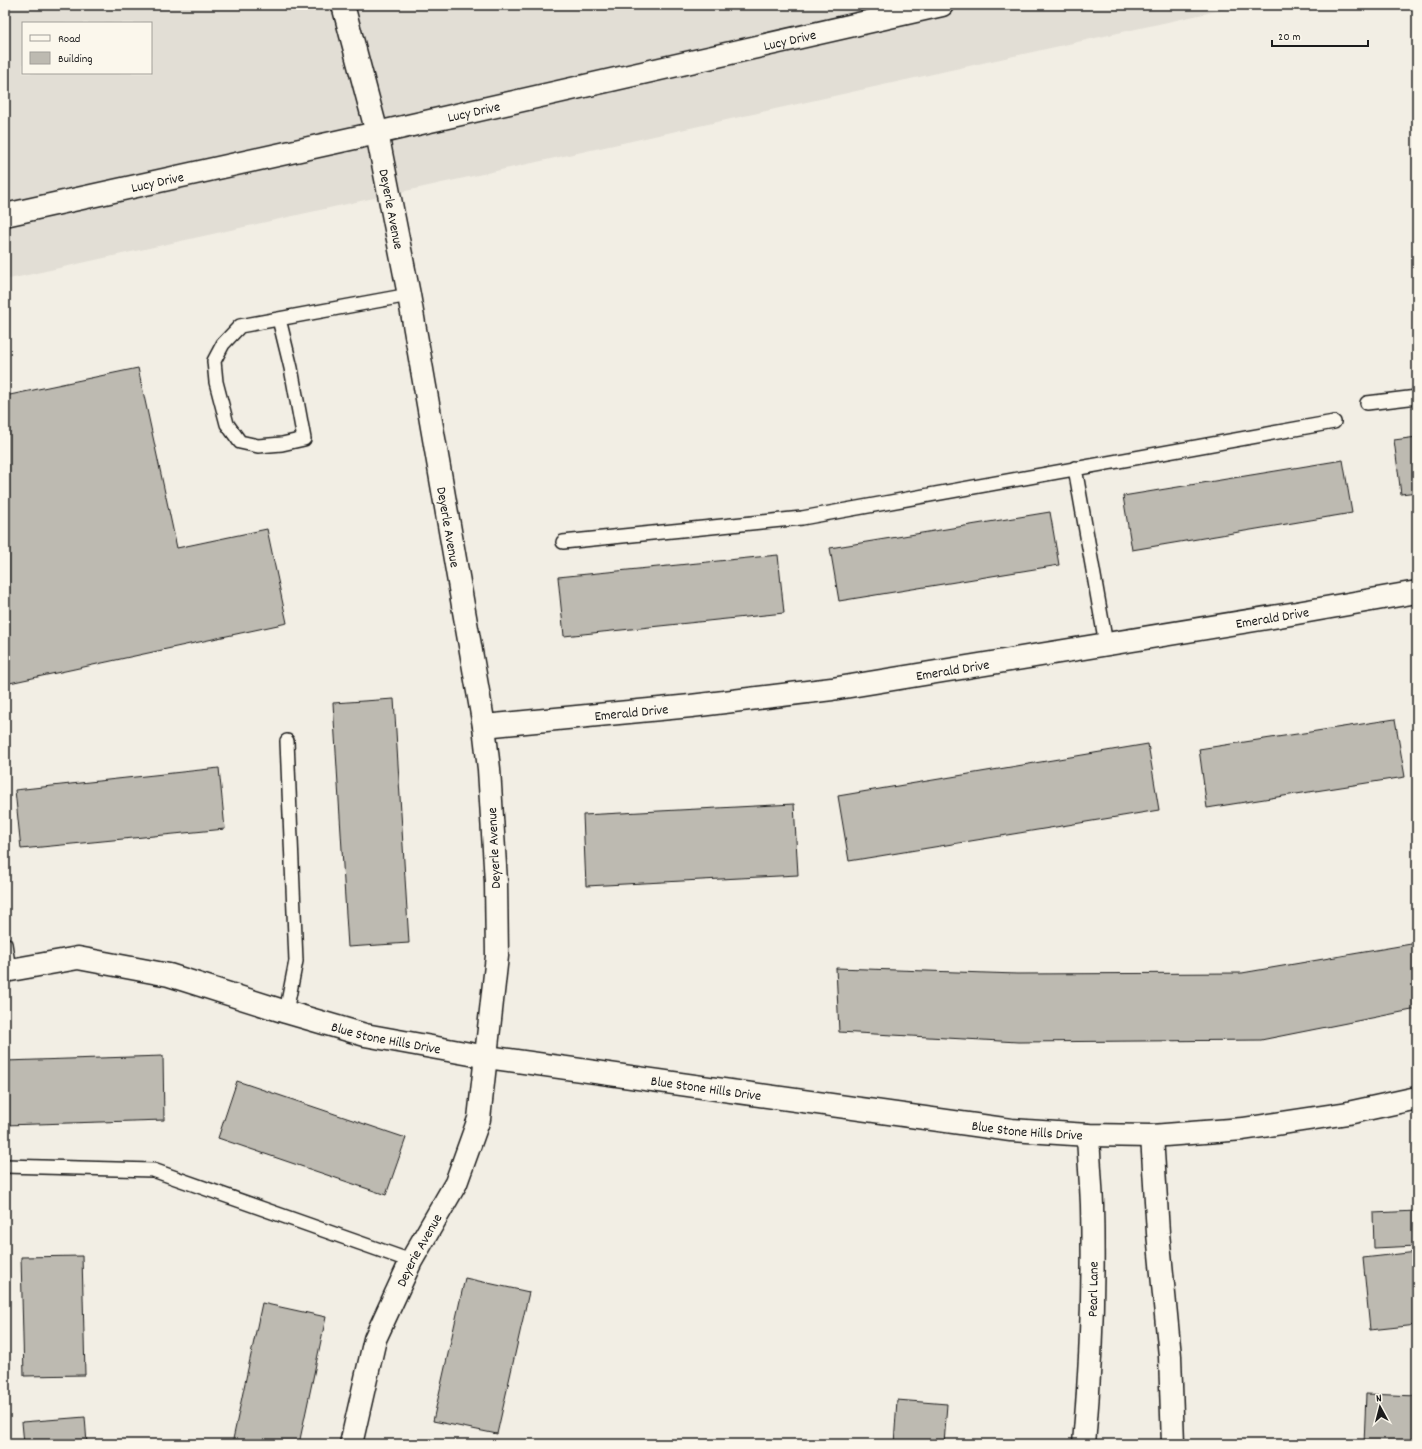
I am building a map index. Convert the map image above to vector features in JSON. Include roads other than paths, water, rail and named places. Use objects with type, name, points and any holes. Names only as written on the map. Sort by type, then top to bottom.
[{"type":"street","name":"Deyerle Avenue","points":[[343,5],[377,133],[409,295],[484,726],[489,769],[496,882],[497,956],[487,1057]]},
{"type":"street","name":"Lucy Drive","points":[[5,215],[377,133],[890,11],[942,5]]},
{"type":"street","name":"Emerald Drive","points":[[484,726],[691,706],[832,689],[1417,592]]},
{"type":"street","name":"Blue Stone Hills Drive","points":[[7,971],[78,958],[169,975],[365,1035],[487,1057],[1011,1130],[1088,1135],[1152,1136],[1243,1129],[1348,1113],[1417,1098]]},
{"type":"street","name":"Deyerie Avenue","points":[[351,1444],[375,1339],[411,1261],[456,1183],[479,1119],[487,1057]]},
{"type":"street","name":"Pearl Lane","points":[[1084,1444],[1089,1391],[1092,1256],[1092,1204],[1088,1135]]},
{"type":"street","points":[[1152,1136],[1158,1232],[1170,1356],[1173,1444]]},
{"type":"lane","points":[[279,319],[291,368],[304,439],[282,444],[258,446],[240,442],[228,424],[216,382],[214,361],[223,344],[240,326],[409,295]]},
{"type":"lane","points":[[1367,403],[1417,397]]},
{"type":"lane","points":[[563,542],[802,518],[1334,422]]},
{"type":"lane","points":[[1075,468],[1106,644]]},
{"type":"lane","points":[[286,1012],[296,961],[287,741]]},
{"type":"lane","points":[[5,944],[7,971]]},
{"type":"lane","points":[[5,1166],[153,1170],[411,1261]]}]
